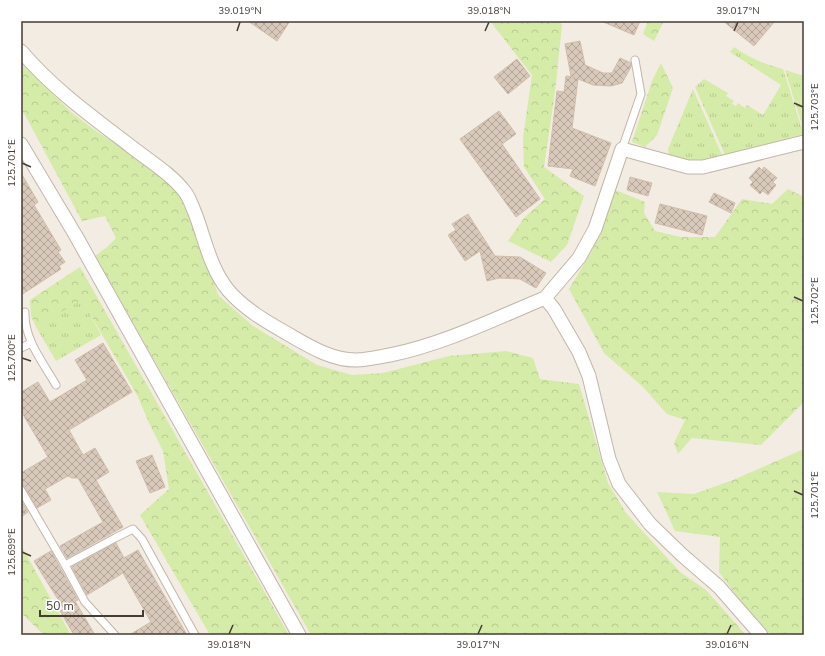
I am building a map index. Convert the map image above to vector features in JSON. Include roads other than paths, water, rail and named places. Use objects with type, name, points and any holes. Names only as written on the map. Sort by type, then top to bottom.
[{"type":"street","points":[[21,51],[30,62],[62,92],[176,182],[186,192],[204,236],[210,257],[219,276],[228,290],[243,305],[275,327],[330,356],[357,360],[415,350],[452,337],[545,298],[579,258],[595,229],[622,149],[688,167],[703,167],[804,142]]},
{"type":"street","points":[[21,144],[76,236],[299,635]]},
{"type":"street","points":[[545,298],[554,309],[576,346],[589,376],[609,459],[619,484],[650,524],[681,554],[719,586],[761,635]]},
{"type":"lane","points":[[622,149],[641,94],[636,60]]},
{"type":"lane","points":[[25,312],[25,324],[31,343],[56,385]]},
{"type":"lane","points":[[21,348],[31,343]]},
{"type":"lane","points":[[21,490],[85,602],[115,635]]},
{"type":"lane","points":[[65,565],[133,529],[142,539],[195,635]]}]
